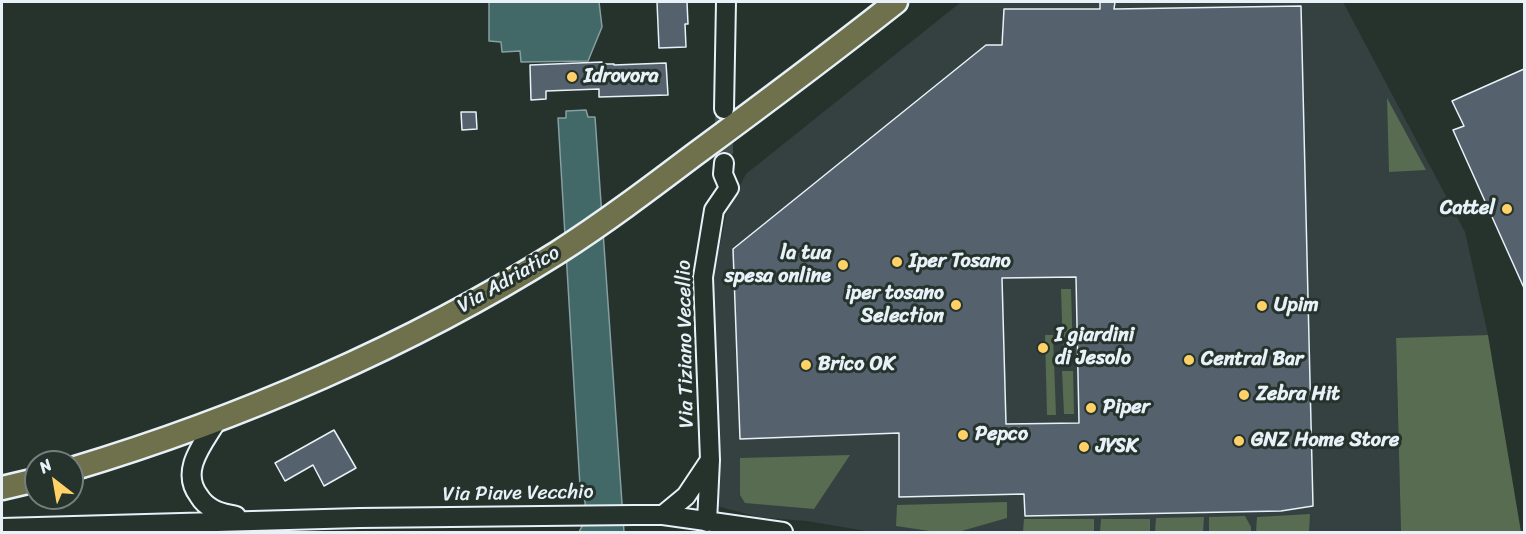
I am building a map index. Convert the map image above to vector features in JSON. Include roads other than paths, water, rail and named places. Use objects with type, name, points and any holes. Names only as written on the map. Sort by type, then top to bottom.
[{"type":"main road","name":"Via Adriatico","points":[[84,465],[218,419],[386,349],[488,294],[557,253],[611,216],[815,66],[896,2]]},
{"type":"main road","points":[[2,488],[24,483]]},
{"type":"street","points":[[724,110],[726,2]]},
{"type":"street","name":"Via Tiziano Vecellio","points":[[706,522],[710,460],[703,277],[714,210],[729,188],[723,174],[724,162]]},
{"type":"street","name":"Via Piave Vecchio","points":[[218,419],[192,466],[190,476],[194,490],[213,509],[252,521]]},
{"type":"street","points":[[663,515],[686,496],[710,460]]},
{"type":"street","name":"Via Piave Vecchio","points":[[2,528],[252,521],[663,515],[783,532]]},
{"type":"water","points":[[489,2],[599,2],[602,27],[588,61],[521,62],[520,51],[502,52],[501,42],[489,41]]},
{"type":"water","points":[[586,110],[588,117],[595,117],[624,532],[579,532],[586,509],[580,486],[558,118],[566,118],[566,111]]},
{"type":"tunnel","points":[[724,109],[724,163]]},
{"type":"place","name":"Idrovora","points":[[572,77]]},
{"type":"place","name":"Cattel","points":[[1507,209]]},
{"type":"place","name":"Iper Tosano","points":[[897,262]]},
{"type":"place","name":"la tua spesa online","points":[[843,265]]},
{"type":"place","name":"iper tosano Selection","points":[[956,305]]},
{"type":"place","name":"Upim","points":[[1262,306]]},
{"type":"place","name":"I giardini di Jesolo","points":[[1043,348]]},
{"type":"place","name":"Central Bar","points":[[1189,360]]},
{"type":"place","name":"Brico OK","points":[[806,365]]},
{"type":"place","name":"Zebra Hit","points":[[1244,395]]},
{"type":"place","name":"Piper","points":[[1091,408]]},
{"type":"place","name":"Pepco","points":[[963,435]]},
{"type":"place","name":"GNZ Home Store","points":[[1239,441]]},
{"type":"place","name":"JYSK","points":[[1084,447]]}]
